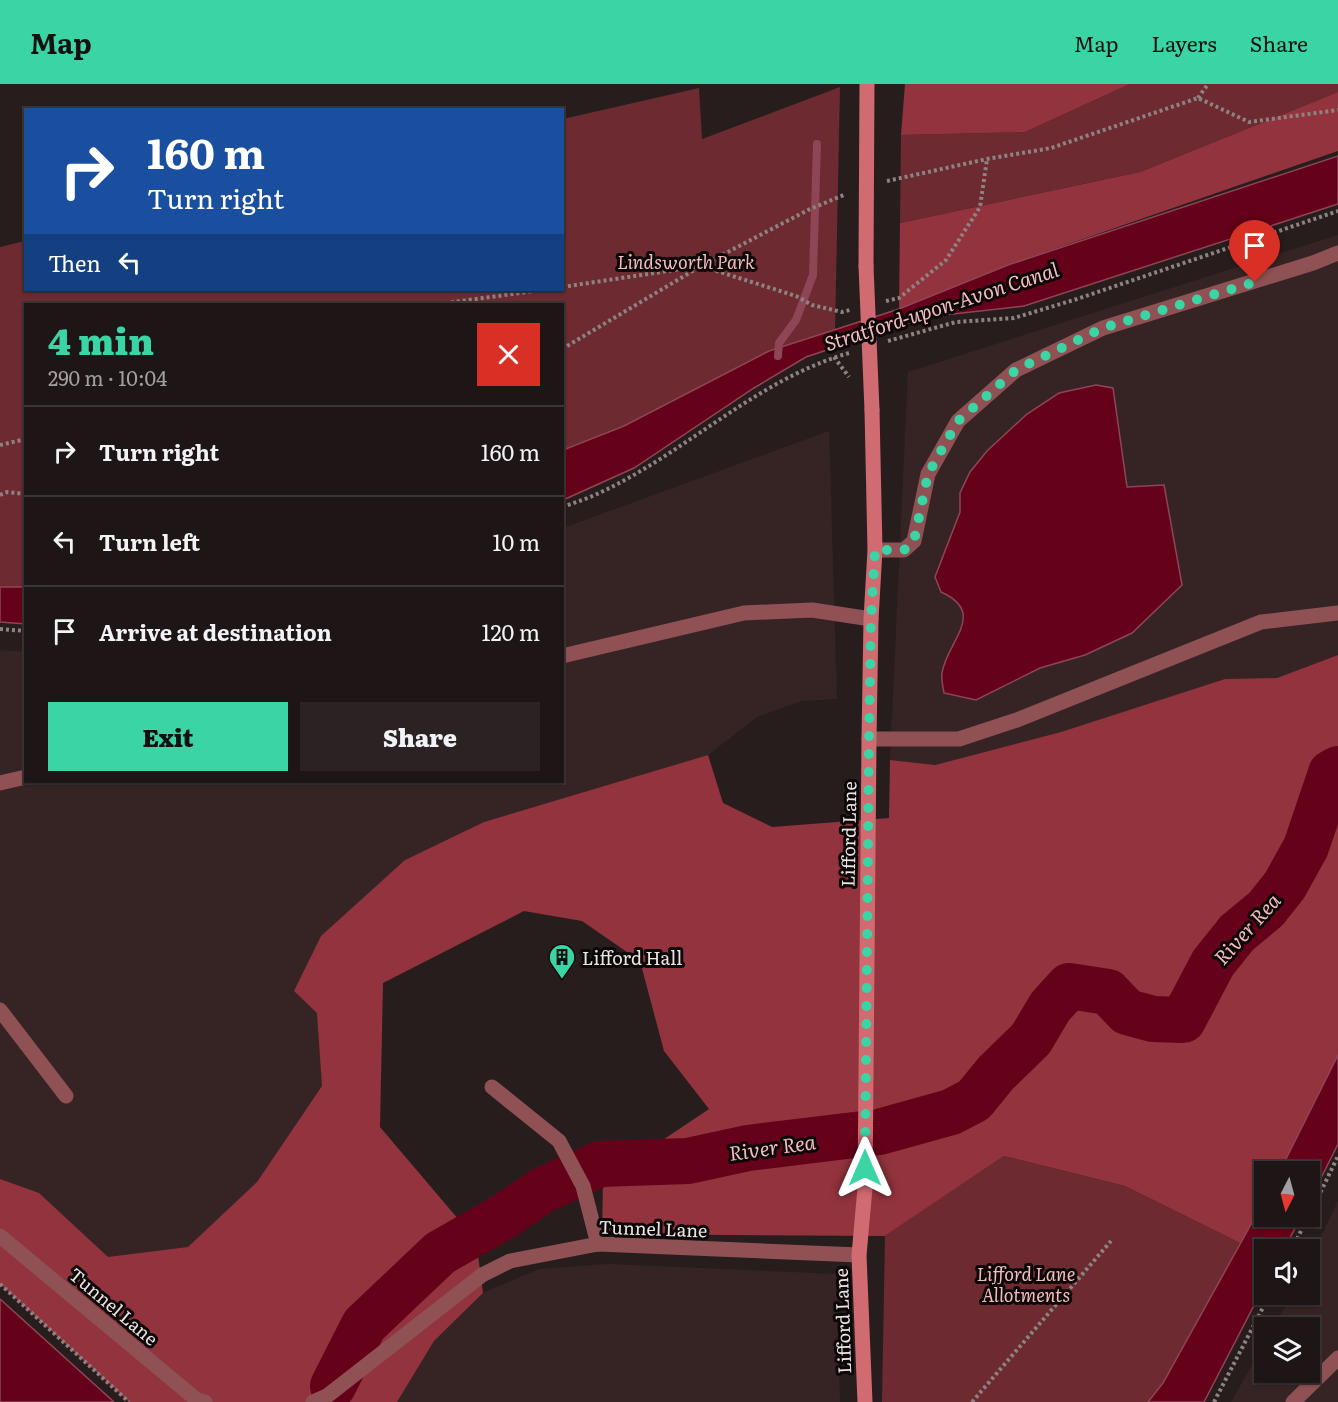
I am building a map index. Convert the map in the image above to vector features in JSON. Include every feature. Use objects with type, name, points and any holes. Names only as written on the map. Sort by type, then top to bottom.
[{"type":"street","name":"Lifford Lane","points":[[865,1402],[859,1255],[865,1188],[869,739],[871,619],[875,550],[866,266],[867,84]]},
{"type":"street","points":[[875,550],[904,550],[914,541],[928,474],[958,421],[1016,370],[1103,328],[1292,270],[1338,253]]},
{"type":"street","points":[[564,656],[744,613],[812,610],[871,619]]},
{"type":"street","points":[[869,739],[959,739],[1017,720],[1261,622],[1338,613]]},
{"type":"street","points":[[0,783],[24,777]]},
{"type":"street","points":[[0,1010],[66,1096]]},
{"type":"street","points":[[492,1087],[558,1141],[583,1186],[598,1244]]},
{"type":"street","name":"Tunnel Lane","points":[[0,1236],[197,1400],[205,1402]]},
{"type":"street","name":"Tunnel Lane","points":[[322,1400],[482,1275],[510,1261],[598,1244],[859,1255]]},
{"type":"street","points":[[1293,1402],[1338,1358]]},
{"type":"path","points":[[866,186],[987,159],[1051,148],[1197,98],[1208,84]]},
{"type":"path","points":[[1197,98],[1249,122],[1338,110]]},
{"type":"path","points":[[900,298],[946,260],[980,207],[987,159]]},
{"type":"path","points":[[564,348],[701,267],[831,200]]},
{"type":"path","points":[[879,344],[956,322],[1014,318],[1107,290],[1338,211]]},
{"type":"path","points":[[564,287],[701,267],[796,296],[812,305],[842,312]]},
{"type":"path","points":[[446,303],[535,291]]},
{"type":"path","points":[[564,506],[597,494],[642,469],[772,385],[834,357],[856,351]]},
{"type":"path","points":[[0,445],[24,439]]},
{"type":"path","points":[[0,495],[7,492],[24,494]]},
{"type":"path","points":[[0,629],[24,631]]},
{"type":"path","points":[[1320,1193],[1338,1156]]},
{"type":"path","points":[[972,1402],[1111,1241]]},
{"type":"path","points":[[0,1284],[129,1402]]},
{"type":"path","points":[[1214,1402],[1264,1305]]},
{"type":"shaded area","points":[[905,84],[1130,84],[1025,132],[901,135]]},
{"type":"shaded area","points":[[1338,92],[1338,151],[1008,265],[899,309],[900,223],[1140,172]]},
{"type":"shaded area","points":[[1338,235],[1338,655],[1277,678],[1225,679],[1061,732],[934,765],[890,760],[908,372]]},
{"type":"shaded area","points":[[829,431],[837,699],[801,701],[757,717],[708,755],[484,822],[405,860],[383,983],[243,1344],[0,1196],[0,650],[24,652],[24,783],[564,783],[564,528]]},
{"type":"shaded area","points":[[1338,655],[1338,1055],[1285,1161],[1254,1161],[1254,1221],[1242,1244],[1125,1186],[1004,1156],[885,1236],[602,1234],[603,1180],[709,1109],[664,1051],[640,961],[582,921],[524,911],[383,983],[380,1127],[476,1240],[483,1293],[434,1341],[397,1402],[129,1402],[0,1284],[0,1179],[39,1193],[108,1257],[188,1247],[257,1182],[322,1086],[317,1013],[294,991],[321,936],[405,860],[484,822],[708,755],[723,803],[772,827],[889,818],[890,760],[935,765],[1061,732],[1225,679],[1277,678]]},
{"type":"shaded area","points":[[1338,1201],[1338,1402],[1231,1402],[1254,1362],[1254,1383],[1320,1383],[1320,1317],[1280,1317],[1286,1305],[1320,1305],[1320,1239]]},
{"type":"shaded area","points":[[608,1264],[836,1274],[840,1402],[397,1402],[434,1341],[483,1293],[539,1269]]},
{"type":"green space","points":[[1130,84],[1338,84],[1338,92],[1140,172],[900,223],[901,135],[1025,132]]},
{"type":"green space","name":"Lindsworth Park","points":[[840,87],[835,330],[624,426],[564,450],[564,303],[24,303],[24,587],[0,587],[0,247],[24,241],[24,291],[564,291],[564,119],[699,88],[702,139]]},
{"type":"green space","name":"Lifford Lane Allotments","points":[[1004,1156],[1125,1186],[1242,1244],[1163,1383],[1148,1402],[882,1402],[885,1236]]},
{"type":"water","name":"Stratford-upon-Avon Canal","points":[[1338,156],[1338,204],[1024,306],[926,317],[806,357],[754,388],[634,468],[564,500],[564,450],[624,426],[769,351],[899,309],[1008,265]]},
{"type":"water","points":[[1096,385],[1113,388],[1127,487],[1164,485],[1182,585],[1132,633],[1085,655],[1040,668],[976,700],[944,693],[942,673],[945,661],[961,628],[963,618],[962,609],[955,600],[941,592],[935,577],[960,512],[960,493],[970,472],[987,451],[1027,414],[1059,393]]},
{"type":"water","points":[[0,587],[24,587],[24,624],[0,622]]},
{"type":"water","points":[[1338,1055],[1338,1144],[1320,1180],[1320,1161],[1285,1161]]},
{"type":"water","points":[[1254,1219],[1254,1227],[1296,1227],[1289,1239],[1254,1239],[1254,1305],[1204,1402],[1148,1402],[1163,1383]]},
{"type":"water","points":[[0,1299],[114,1402],[0,1402]]},
{"type":"waterway","points":[[778,356],[779,343],[796,320],[813,275],[817,144]]},
{"type":"waterway","name":"River Rea","points":[[333,1386],[364,1325],[440,1253],[503,1217],[543,1190],[600,1164],[688,1161],[748,1148],[879,1132],[951,1112],[974,1100],[996,1073],[1031,1039],[1050,1007],[1069,986],[1108,992],[1127,1012],[1153,1019],[1183,1020],[1213,963],[1237,933],[1266,909],[1285,885],[1306,847],[1331,773],[1338,769]]},
{"type":"place","name":"Lifford Hall","points":[[562,980]]},
{"type":"route","points":[[865,1168],[869,739],[871,619],[875,550],[904,550],[914,541],[928,474],[958,421],[1016,370],[1103,328],[1255,282]]}]
